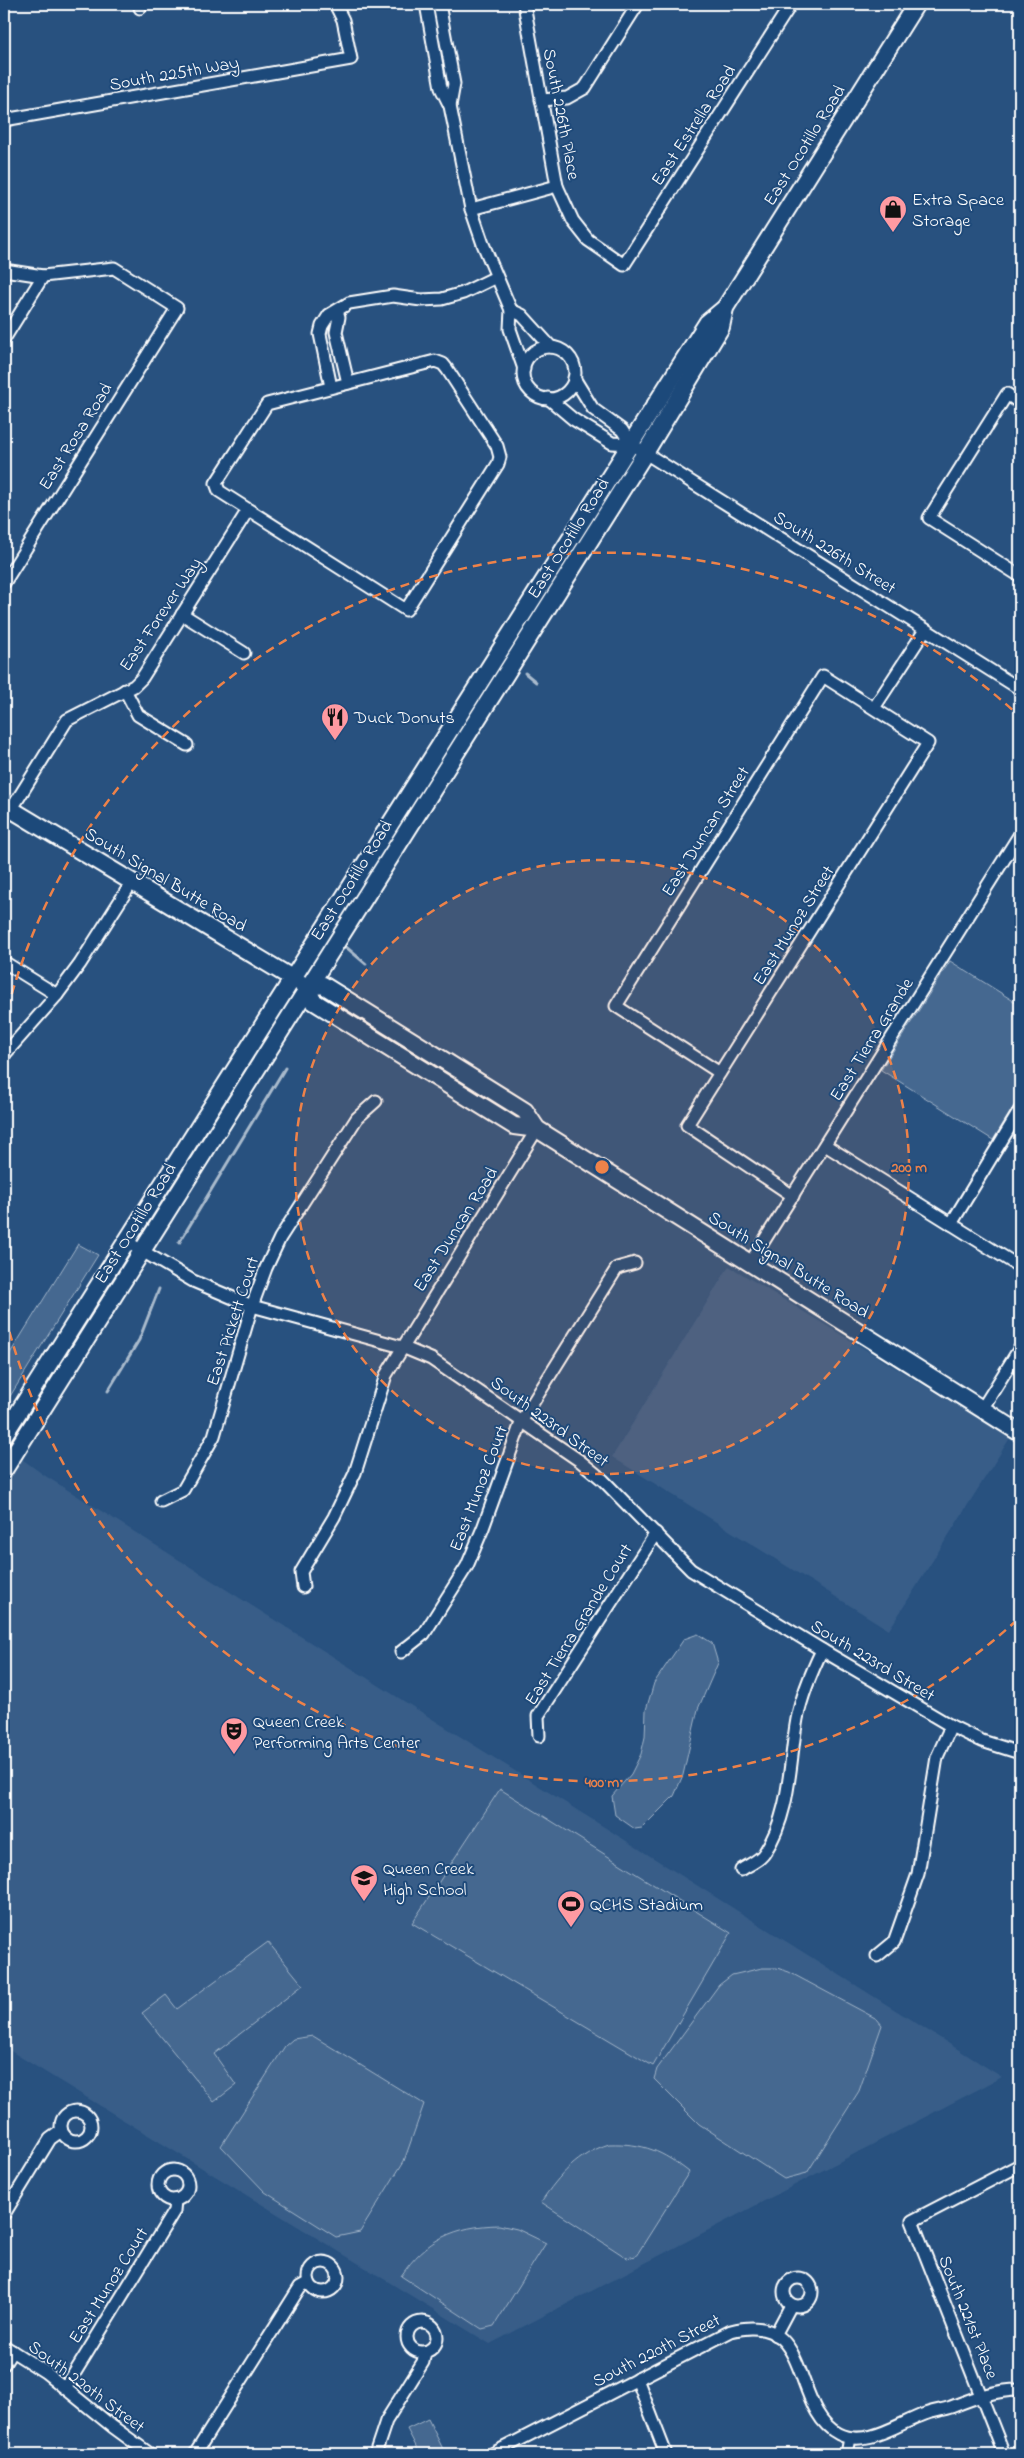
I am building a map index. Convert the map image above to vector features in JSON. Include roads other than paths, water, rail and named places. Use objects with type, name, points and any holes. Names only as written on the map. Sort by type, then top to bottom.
[{"type":"main road","name":"East Ocotillo Road","points":[[5,1462],[292,978],[707,322],[725,308],[916,4]]},
{"type":"main road","name":"East Ocotillo Road","points":[[4,1436],[307,987],[645,453],[721,327],[725,308]]},
{"type":"main road","name":"South Signal Butte Road","points":[[8,808],[307,987],[314,1000],[514,1126],[537,1129],[1020,1433]]},
{"type":"street","name":"South 225th Way","points":[[4,120],[351,60],[343,20],[335,4]]},
{"type":"street","points":[[426,4],[441,88],[450,106],[471,210],[496,277],[511,310],[510,329],[524,369],[526,383],[529,389],[541,397],[548,398],[565,393],[574,378],[574,364],[570,357],[558,348],[543,348],[530,355],[524,369]]},
{"type":"street","points":[[439,4],[454,84],[450,106]]},
{"type":"street","name":"South 226th Place","points":[[524,4],[557,186],[573,222],[588,240],[624,265]]},
{"type":"street","points":[[541,100],[567,98],[585,88],[638,4]]},
{"type":"street","name":"East Estrella Road","points":[[624,265],[791,4]]},
{"type":"street","points":[[471,210],[557,186]]},
{"type":"street","name":"East Rosa Road","points":[[4,583],[177,308],[114,268],[43,276]]},
{"type":"street","points":[[4,270],[43,276],[4,339]]},
{"type":"street","points":[[332,387],[320,334],[325,319],[349,303],[384,297],[432,300],[454,296],[496,277]]},
{"type":"street","points":[[511,310],[522,315],[551,347]]},
{"type":"street","points":[[337,311],[336,332],[348,383]]},
{"type":"street","points":[[440,362],[447,369],[500,452],[498,464],[406,610],[222,494],[217,487],[218,480],[265,405],[332,387],[427,363],[440,362]]},
{"type":"street","points":[[574,378],[593,408],[622,430],[631,444]]},
{"type":"street","points":[[1020,403],[1007,394],[929,518],[1020,576]]},
{"type":"street","points":[[548,398],[573,419],[612,443],[631,444]]},
{"type":"street","name":"South 226th Street","points":[[631,444],[1020,690]]},
{"type":"street","name":"East Forever Way","points":[[8,808],[67,720],[125,690],[142,678],[248,510]]},
{"type":"street","points":[[182,614],[244,653]]},
{"type":"street","points":[[874,708],[925,630]]},
{"type":"street","name":"East Duncan Street","points":[[720,1072],[616,1006],[823,676],[874,708]]},
{"type":"street","points":[[125,690],[138,715],[187,744]]},
{"type":"street","name":"East Munoz Street","points":[[792,1196],[687,1125],[928,743],[874,708]]},
{"type":"street","name":"East Tierra Grande","points":[[750,1263],[1020,834]]},
{"type":"street","points":[[4,1056],[57,995],[80,964],[132,882]]},
{"type":"street","points":[[4,962],[57,995]]},
{"type":"street","name":"East Pickett Court","points":[[161,1501],[183,1490],[214,1436],[252,1306],[266,1268],[280,1238],[357,1118],[376,1100]]},
{"type":"street","points":[[951,1224],[1020,1110]]},
{"type":"street","name":"East Duncan Road","points":[[303,1587],[301,1572],[334,1517],[355,1473],[386,1375],[537,1129]]},
{"type":"street","points":[[825,1145],[1020,1267]]},
{"type":"street","name":"South 223rd Street","points":[[134,1246],[193,1281],[252,1306],[402,1347],[431,1359],[580,1460],[656,1533],[691,1570],[951,1726],[982,1742],[1020,1753]]},
{"type":"street","name":"East Munoz Court","points":[[400,1652],[424,1634],[467,1566],[483,1528],[522,1420],[617,1268],[634,1263]]},
{"type":"street","points":[[982,1409],[1020,1348]]},
{"type":"street","name":"East Tierra Grande Court","points":[[539,1736],[538,1716],[656,1533]]},
{"type":"street","points":[[740,1870],[764,1854],[778,1827],[786,1797],[806,1683],[822,1650]]},
{"type":"street","points":[[877,1956],[894,1942],[918,1874],[937,1757],[951,1726]]},
{"type":"street","points":[[4,2214],[50,2139],[61,2131]]},
{"type":"street","name":"South 221st Place","points":[[1004,2454],[912,2221],[1020,2164]]},
{"type":"street","name":"East Munoz Court","points":[[66,2387],[174,2211],[175,2200]]},
{"type":"street","points":[[195,2454],[300,2287],[309,2282]]},
{"type":"street","points":[[775,2335],[791,2305]]},
{"type":"street","name":"South 220th Street","points":[[492,2454],[731,2331],[748,2326],[775,2335],[793,2352],[818,2416],[839,2435],[850,2438]]},
{"type":"street","points":[[4,2364],[8,2348]]},
{"type":"street","name":"South 220th Street","points":[[8,2348],[66,2387],[113,2427],[150,2454]]},
{"type":"street","points":[[375,2454],[378,2440],[386,2421],[423,2362],[425,2352]]},
{"type":"street","points":[[637,2380],[666,2454]]},
{"type":"street","points":[[847,2454],[850,2438],[875,2435],[980,2395],[1020,2390]]},
{"type":"street","points":[[514,2443],[519,2454]]},
{"type":"waterway","points":[[525,673],[536,682]]},
{"type":"waterway","points":[[346,947],[366,964]]},
{"type":"waterway","points":[[179,1243],[285,1068]]},
{"type":"waterway","points":[[108,1391],[139,1340],[159,1289]]},
{"type":"place","name":"Extra Space Storage","points":[[893,233]]},
{"type":"place","name":"Duck Donuts","points":[[335,741]]},
{"type":"place","name":"Queen Creek Performing Arts Center","points":[[234,1755]]},
{"type":"place","name":"Queen Creek High School","points":[[364,1902]]},
{"type":"place","name":"QCHS Stadium","points":[[571,1928]]}]
